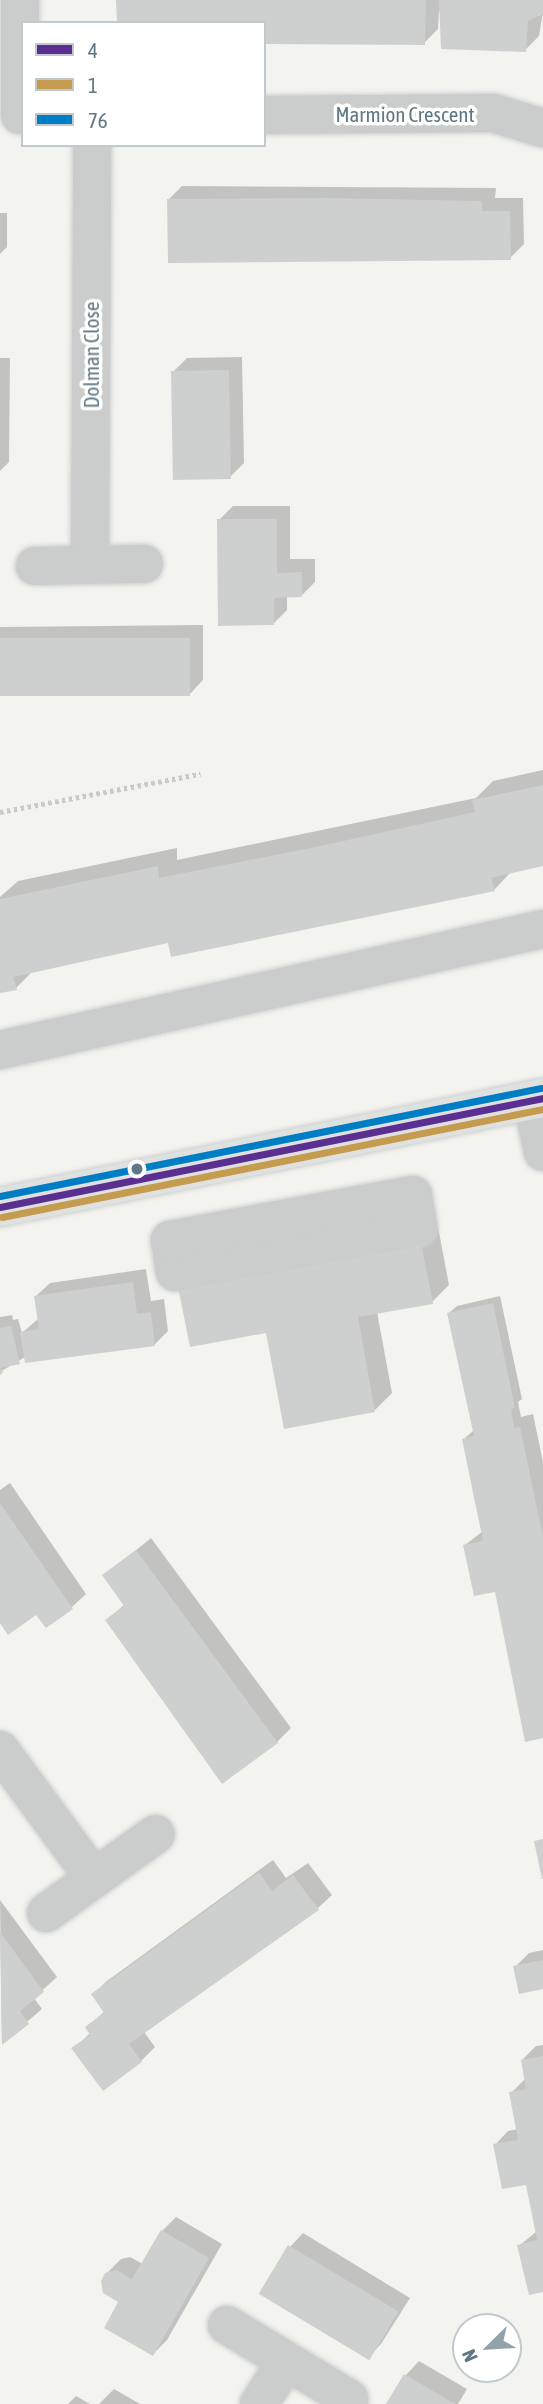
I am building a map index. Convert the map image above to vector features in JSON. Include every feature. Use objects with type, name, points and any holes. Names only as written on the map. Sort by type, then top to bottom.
[{"type":"main road","points":[[0,1207],[538,1100]]},
{"type":"street","points":[[14,115],[20,0]]},
{"type":"street","name":"Marmion Crescent","points":[[266,114],[493,113],[543,128]]},
{"type":"street","name":"Dolman Close","points":[[90,565],[92,147]]},
{"type":"street","points":[[35,566],[144,564]]},
{"type":"street","points":[[0,1050],[543,929]]},
{"type":"street","points":[[538,1100],[543,1152]]},
{"type":"street","points":[[413,1195],[418,1227],[176,1272],[170,1240],[413,1195]]},
{"type":"street","points":[[0,1750],[94,1878]]},
{"type":"street","points":[[46,1913],[156,1834]]},
{"type":"street","points":[[227,2325],[349,2399]]},
{"type":"street","points":[[259,2404],[286,2362]]},
{"type":"path","points":[[0,812],[200,774]]},
{"type":"building","points":[[116,0],[426,0],[425,45],[266,44],[266,21],[117,21]]},
{"type":"building","points":[[439,0],[543,0],[543,14],[528,21],[526,52],[441,49]]},
{"type":"building","points":[[167,199],[482,201],[482,211],[510,211],[511,260],[168,263]]},
{"type":"building","points":[[229,370],[231,479],[173,480],[171,371]]},
{"type":"building","points":[[217,519],[277,519],[277,573],[302,572],[302,597],[274,598],[274,625],[218,626]]},
{"type":"building","points":[[0,638],[190,638],[190,696],[0,696]]},
{"type":"building","points":[[543,785],[543,866],[491,878],[495,891],[171,957],[168,943],[13,977],[17,990],[0,993],[0,899],[158,866],[159,878],[316,847],[475,812],[472,800]]},
{"type":"building","points":[[418,1227],[433,1304],[358,1317],[375,1412],[284,1429],[266,1333],[190,1347],[175,1272]]},
{"type":"building","points":[[133,1282],[137,1314],[151,1312],[155,1346],[25,1363],[20,1332],[39,1329],[34,1296]]},
{"type":"building","points":[[493,1303],[515,1408],[511,1409],[514,1428],[520,1427],[543,1537],[543,1738],[525,1742],[495,1592],[474,1596],[463,1545],[483,1541],[462,1439],[474,1436],[447,1313]]},
{"type":"building","points":[[11,1326],[20,1364],[0,1368],[0,1328]]},
{"type":"building","points":[[0,1503],[73,1609],[46,1628],[36,1615],[8,1635],[0,1623]]},
{"type":"building","points":[[136,1550],[278,1743],[222,1784],[105,1620],[124,1606],[102,1575]]},
{"type":"building","points":[[543,1839],[543,1879],[542,1879],[534,1841]]},
{"type":"building","points":[[259,1872],[272,1891],[293,1875],[319,1910],[129,2044],[142,2062],[103,2091],[71,2048],[90,2035],[85,2027],[104,2013],[91,1994]]},
{"type":"building","points":[[0,1932],[44,1992],[20,2011],[29,2024],[2,2045]]},
{"type":"building","points":[[543,1960],[543,1989],[519,1994],[513,1966]]},
{"type":"building","points":[[543,2056],[543,2292],[529,2295],[517,2245],[537,2240],[526,2185],[502,2189],[493,2144],[518,2140],[509,2092],[526,2089],[521,2060]]},
{"type":"building","points":[[161,2230],[209,2258],[153,2356],[104,2328],[118,2302],[103,2293],[101,2281],[105,2273],[116,2270],[132,2279]]},
{"type":"building","points":[[288,2245],[399,2311],[369,2360],[259,2294]]},
{"type":"building","points":[[404,2374],[455,2404],[386,2404]]},
{"type":"transit line","name":"76","points":[[0,1196],[541,1088]]},
{"type":"transit line","name":"4","points":[[0,1207],[543,1098]]},
{"type":"transit line","name":"1","points":[[2,1217],[543,1109]]}]
